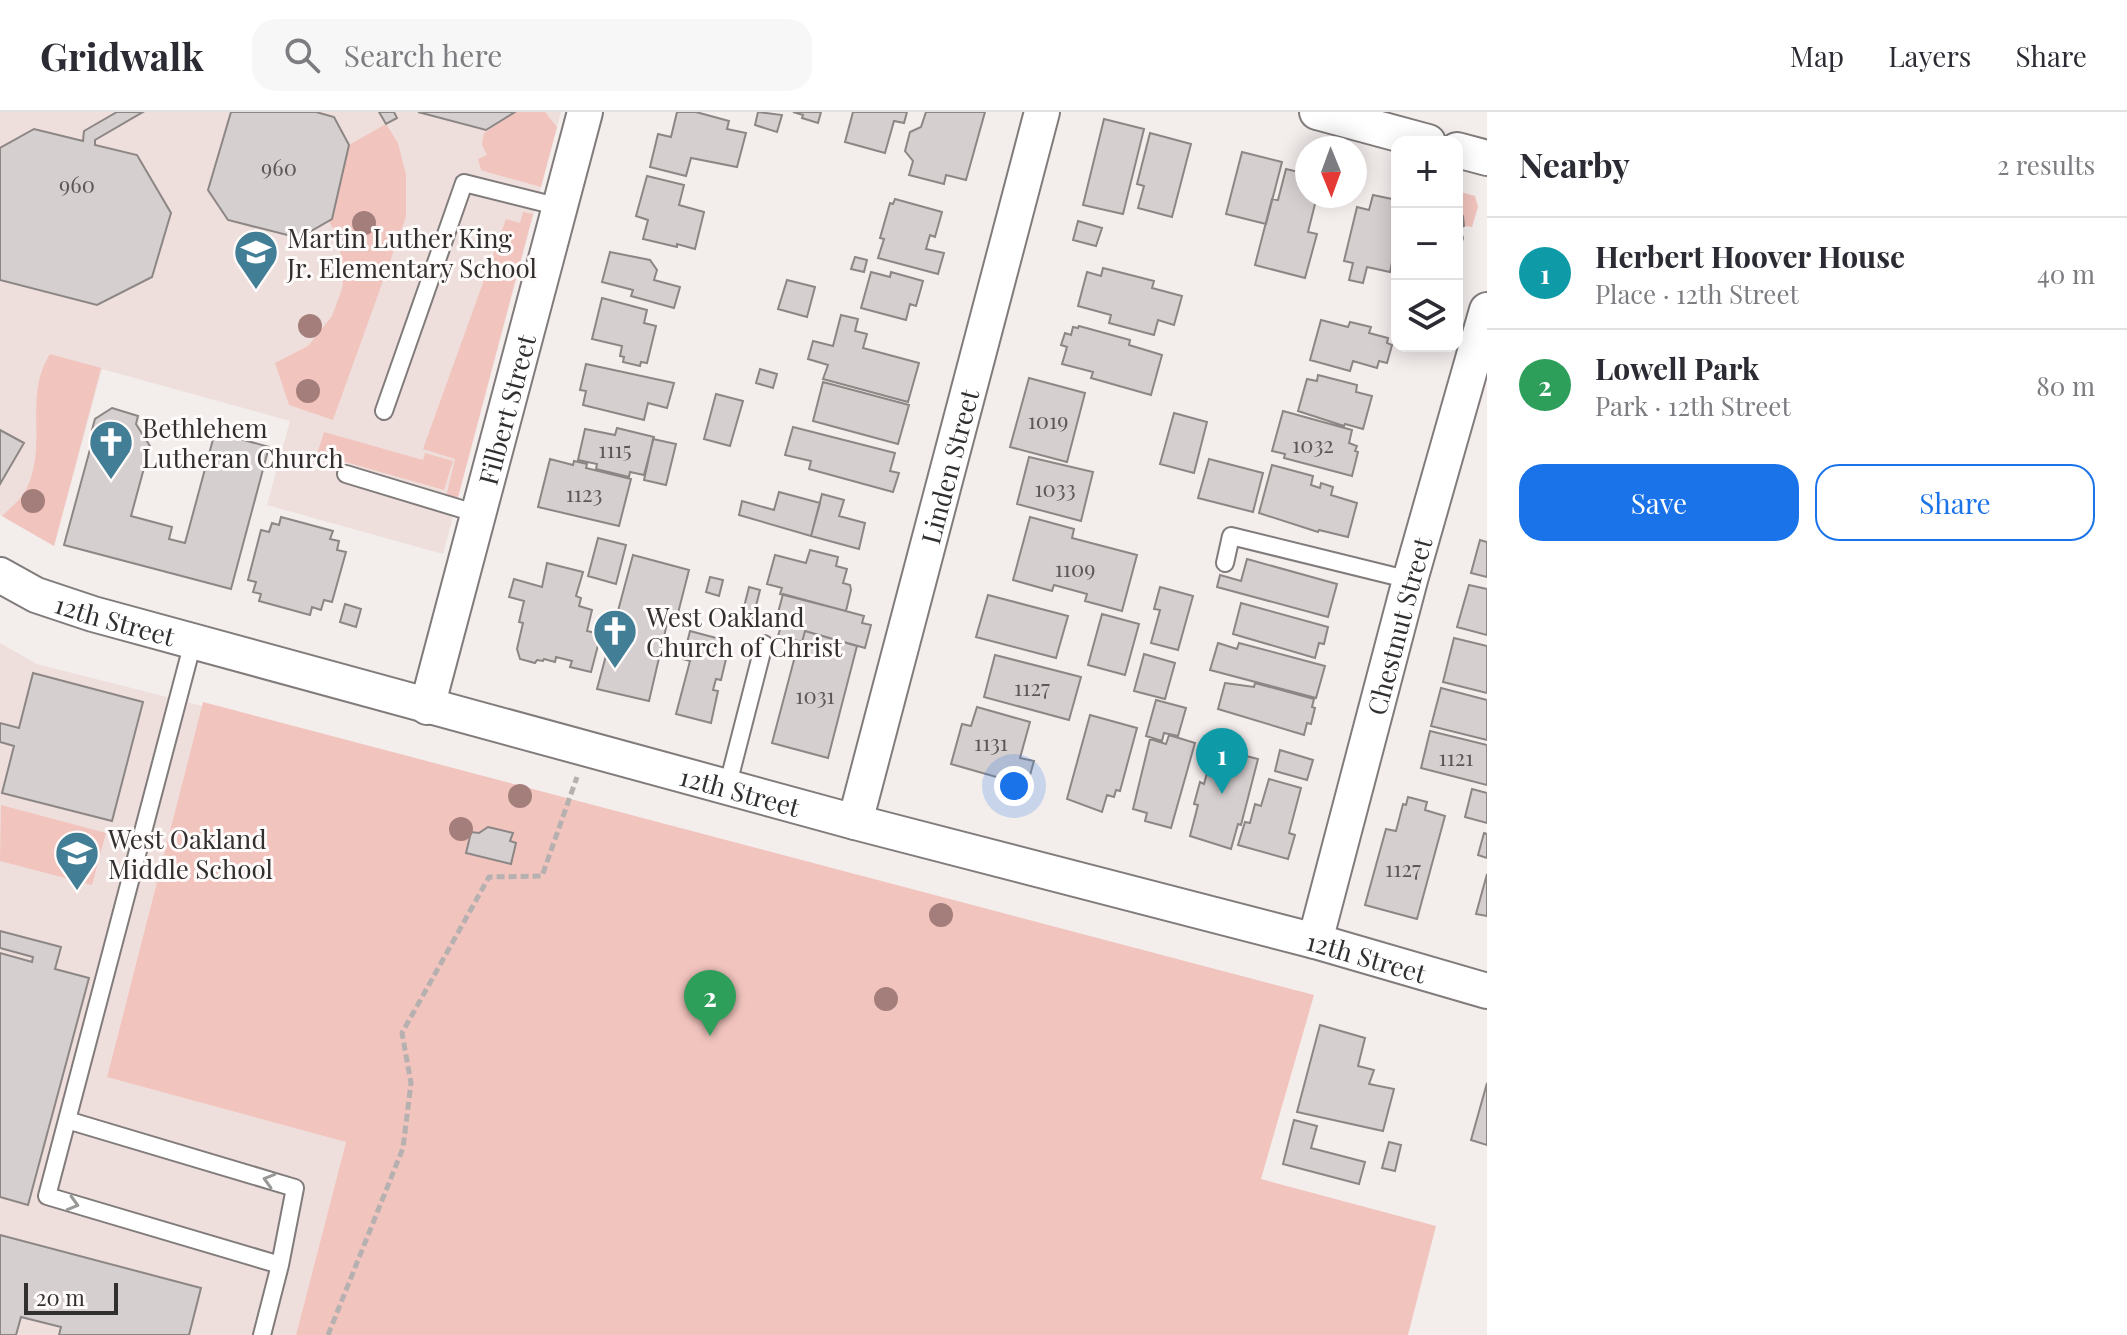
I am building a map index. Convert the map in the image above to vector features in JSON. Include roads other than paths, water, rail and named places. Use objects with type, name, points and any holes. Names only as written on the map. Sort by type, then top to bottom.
[{"type":"street","name":"Filbert Street","points":[[427,707],[585,112]]},
{"type":"street","name":"Linden Street","points":[[855,822],[1042,112]]},
{"type":"street","points":[[1326,113],[1407,136]]},
{"type":"street","points":[[1463,152],[1487,158]]},
{"type":"street","name":"Chestnut Street","points":[[1315,941],[1410,580],[1487,310]]},
{"type":"street","name":"12th Street","points":[[0,575],[62,605],[193,642],[727,788],[1315,941],[1487,991]]},
{"type":"lane","points":[[384,411],[464,183],[560,207]]},
{"type":"lane","points":[[346,474],[478,514]]},
{"type":"lane","points":[[1225,563],[1231,536],[1410,580]]},
{"type":"lane","points":[[193,642],[47,1196],[280,1265]]},
{"type":"lane","points":[[727,788],[764,644]]},
{"type":"lane","points":[[67,1120],[295,1188],[262,1335]]},
{"type":"place","name":"Martin Luther King Jr. Elementary School","points":[[256,291]]},
{"type":"place","name":"Bethlehem Lutheran Church","points":[[111,481]]},
{"type":"place","name":"West Oakland Church of Christ","points":[[615,670]]},
{"type":"place","name":"Herbert Hoover House","points":[[1222,794]]},
{"type":"place","name":"West Oakland Middle School","points":[[77,892]]},
{"type":"place","name":"Lowell Park","points":[[710,1036]]}]
